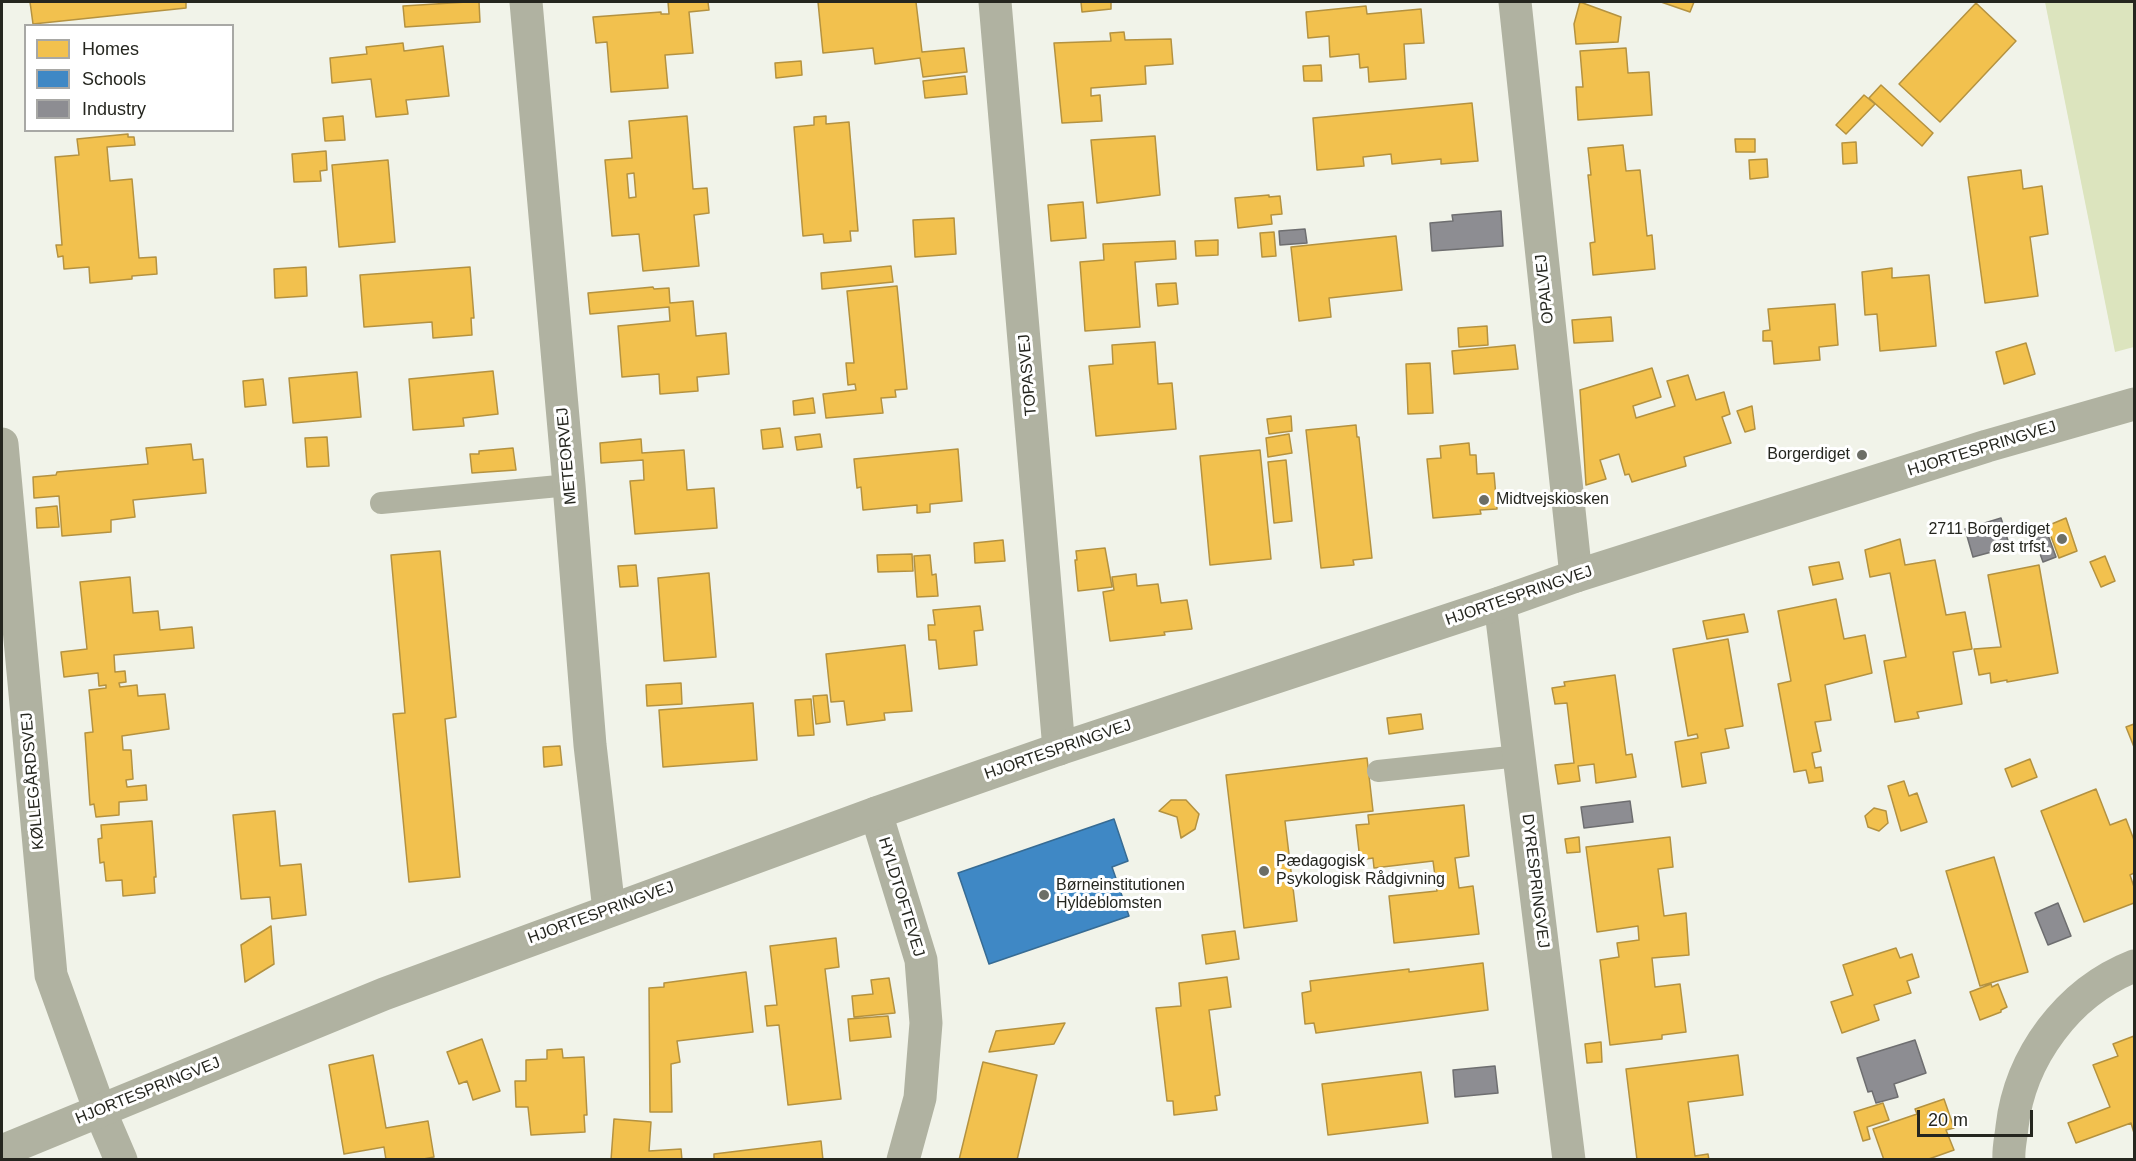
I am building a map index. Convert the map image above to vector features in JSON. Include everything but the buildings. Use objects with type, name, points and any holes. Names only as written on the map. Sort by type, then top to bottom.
[{"type":"street","name":"METEORVEJ","points":[[526,2],[590,745],[609,910]]},
{"type":"street","name":"TOPASVEJ","points":[[995,2],[1059,749]]},
{"type":"street","name":"OPALVEJ","points":[[1515,2],[1576,576]]},
{"type":"street","name":"HJORTESPRINGVEJ","points":[[2,1151],[384,994],[876,813],[1059,749],[1576,576],[1987,446],[2134,404]]},
{"type":"street","name":"KØLLEGÅRDSVEJ","points":[[2,444],[51,975],[100,1111],[121,1160]]},
{"type":"street","name":"DYRESPRINGVEJ","points":[[1500,603],[1569,1160]]},
{"type":"street","name":"HYLDTOFTEVEJ","points":[[876,813],[921,960],[925,1012],[920,1098],[903,1160]]},
{"type":"street","points":[[2009,1160],[2014,1107],[2029,1065],[2052,1027],[2084,995],[2121,971],[2134,966]]},
{"type":"lane","points":[[381,503],[569,485]]},
{"type":"lane","points":[[1378,771],[1519,756]]},
{"type":"green space","points":[[2045,2],[2134,2],[2134,347],[2115,352]]},
{"type":"place","name":"Borgerdiget","points":[[1862,455]]},
{"type":"place","name":"Midtvejskiosken","points":[[1484,500]]},
{"type":"place","name":"2711 Borgerdiget øst trfst.","points":[[2062,539]]},
{"type":"place","name":"Pædagogisk Psykologisk Rådgivning","points":[[1264,871]]},
{"type":"place","name":"Børneinstitutionen Hyldeblomsten","points":[[1044,895]]}]
